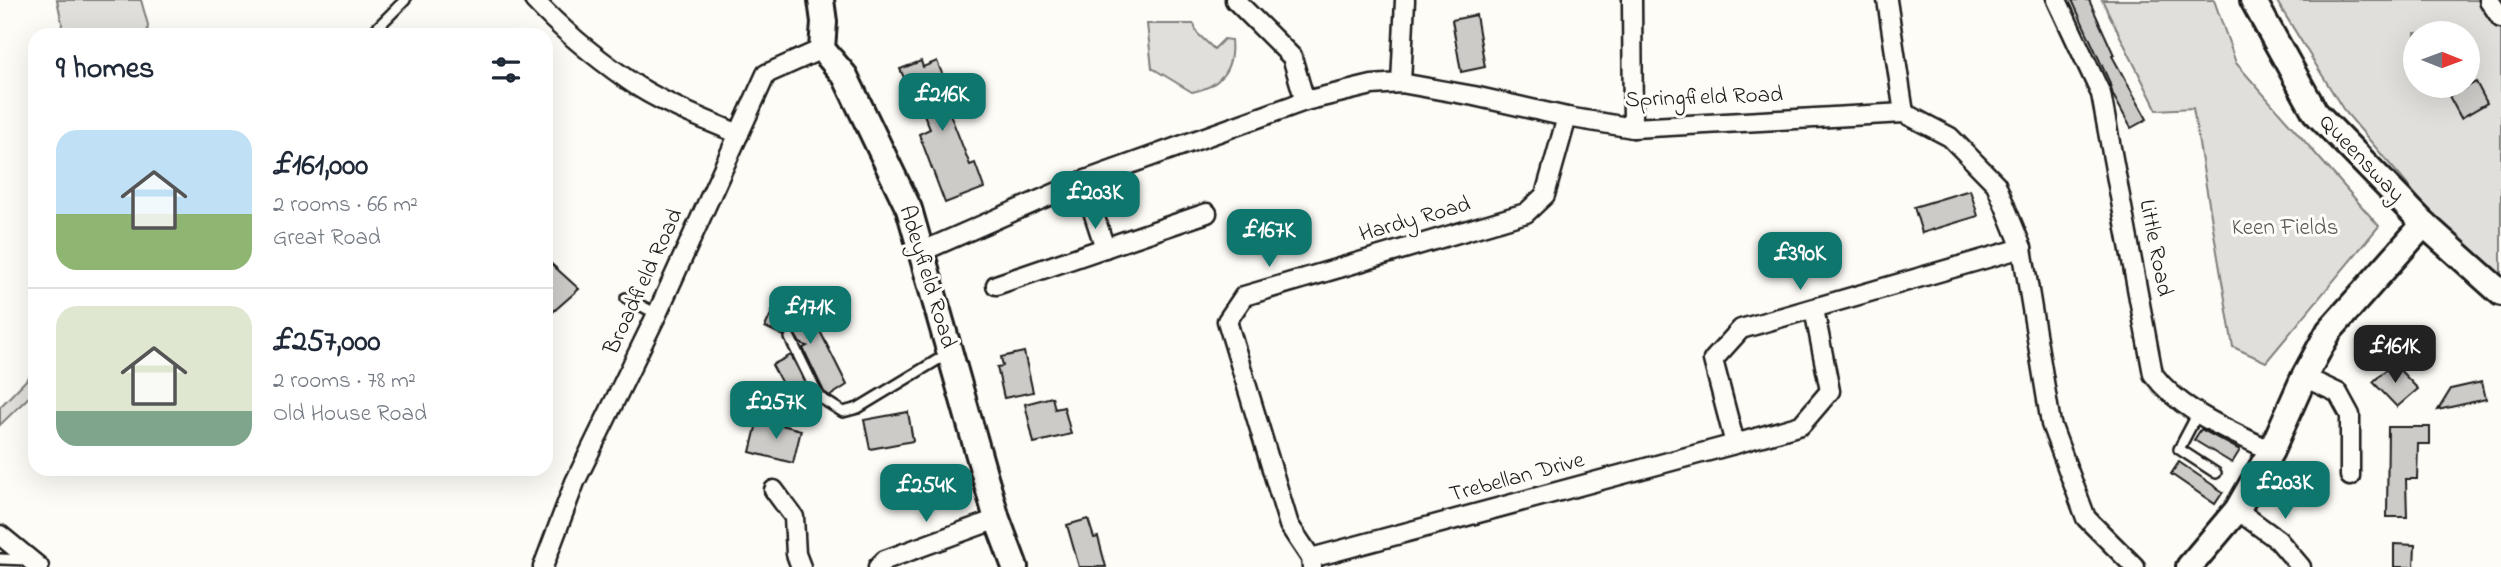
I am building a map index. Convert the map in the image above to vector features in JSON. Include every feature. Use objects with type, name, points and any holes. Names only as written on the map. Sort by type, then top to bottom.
[{"type":"street","points":[[534,0],[551,18],[629,81],[702,119],[739,134]]},
{"type":"street","points":[[821,0],[824,22],[822,49]]},
{"type":"street","points":[[1235,0],[1292,57],[1305,101]]},
{"type":"street","points":[[1401,83],[1405,0]]},
{"type":"street","points":[[1632,0],[1633,128]]},
{"type":"street","points":[[1887,0],[1904,113],[1950,137],[1996,184],[2022,248],[2051,424],[2086,518],[2134,567]]},
{"type":"street","name":"Little Road","points":[[2057,0],[2101,94],[2153,374],[2165,390],[2198,414],[2271,451]]},
{"type":"street","name":"Queensway","points":[[2253,0],[2315,112],[2424,225],[2501,293]]},
{"type":"street","points":[[2489,0],[2501,18]]},
{"type":"street","name":"Broadfield Road","points":[[543,567],[575,482],[657,314],[766,74],[822,49]]},
{"type":"street","name":"Adeyfield Road","points":[[822,49],[845,76],[909,209],[997,519],[1015,567]]},
{"type":"street","name":"Springfield Road","points":[[923,251],[1083,181],[1305,101],[1372,85],[1401,83],[1633,128],[1904,113]]},
{"type":"street","name":"Hardy Road","points":[[1311,563],[1289,525],[1227,321],[1244,296],[1526,213],[1545,195],[1567,117]]},
{"type":"street","points":[[1083,181],[1105,248]]},
{"type":"street","points":[[996,285],[1207,213]]},
{"type":"street","points":[[2189,567],[2237,510],[2271,451],[2304,377],[2329,331],[2424,225]]},
{"type":"street","points":[[1735,444],[1713,360],[1741,329],[2022,248]]},
{"type":"street","name":"Trebellan Drive","points":[[1311,563],[1801,425],[1830,391],[1814,309]]},
{"type":"street","points":[[2304,377],[2338,393],[2350,415],[2350,476]]},
{"type":"street","points":[[774,490],[793,517],[796,554],[801,567]]},
{"type":"street","points":[[2237,510],[2278,540],[2301,567]]},
{"type":"street","points":[[878,567],[885,559],[997,519]]},
{"type":"street","points":[[0,535],[33,563]]},
{"type":"lane","points":[[377,28],[405,0]]},
{"type":"lane","points":[[626,298],[657,314]]},
{"type":"lane","points":[[790,338],[819,397],[843,412],[858,408],[950,352]]},
{"type":"lane","points":[[2198,414],[2179,449],[2216,473]]},
{"type":"lane","points":[[0,559],[33,563]]},
{"type":"green space","points":[[57,0],[141,0],[148,25],[148,28],[62,28]]},
{"type":"green space","name":"Keen Fields","points":[[2102,0],[2214,0],[2236,63],[2379,226],[2266,362],[2233,347],[2193,108],[2157,110]]},
{"type":"green space","points":[[2276,0],[2501,0],[2501,277],[2432,214],[2343,109]]},
{"type":"green space","points":[[1147,24],[1194,24],[1197,33],[1214,49],[1224,39],[1231,40],[1230,60],[1223,75],[1210,86],[1192,92],[1152,68]]},
{"type":"green space","points":[[28,378],[28,398],[0,425],[0,407]]},
{"type":"building","points":[[2072,0],[2089,0],[2114,55],[2112,56],[2147,119],[2131,128],[2113,95]]},
{"type":"building","points":[[1476,15],[1485,67],[1461,72],[1452,20]]},
{"type":"building","points":[[921,61],[923,67],[937,61],[955,106],[948,109],[970,165],[975,163],[984,188],[945,203],[919,134],[930,129],[910,80],[906,82],[900,69]]},
{"type":"building","points":[[2480,90],[2487,103],[2461,118],[2450,98],[2480,98]]},
{"type":"building","points":[[1970,190],[1978,216],[1922,233],[1914,207]]},
{"type":"building","points":[[553,265],[579,289],[553,312]]},
{"type":"building","points":[[775,305],[799,317],[810,311],[847,385],[830,396],[824,392],[803,348],[807,346],[800,343],[794,333],[788,332],[784,336],[765,327]]},
{"type":"building","points":[[1024,352],[1033,392],[1004,398],[997,367],[1003,366],[1001,357]]},
{"type":"building","points":[[791,355],[816,404],[811,407],[815,414],[802,421],[772,365]]},
{"type":"building","points":[[2393,363],[2418,389],[2397,407],[2373,382]]},
{"type":"building","points":[[2482,382],[2486,399],[2438,410],[2451,389]]},
{"type":"building","points":[[1052,397],[1055,409],[1064,407],[1071,434],[1034,443],[1025,404]]},
{"type":"building","points":[[908,412],[913,441],[870,449],[864,420]]},
{"type":"building","points":[[758,419],[801,430],[793,463],[750,452]]},
{"type":"building","points":[[2388,427],[2430,427],[2430,444],[2418,444],[2417,479],[2406,479],[2407,517],[2387,517]]},
{"type":"building","points":[[2201,429],[2240,450],[2232,463],[2194,440]]},
{"type":"building","points":[[2179,462],[2223,492],[2215,504],[2171,474]]},
{"type":"building","points":[[1088,519],[1094,538],[1098,537],[1106,567],[1079,567],[1067,525]]},
{"type":"building","points":[[2394,544],[2415,545],[2414,567],[2394,567]]}]
